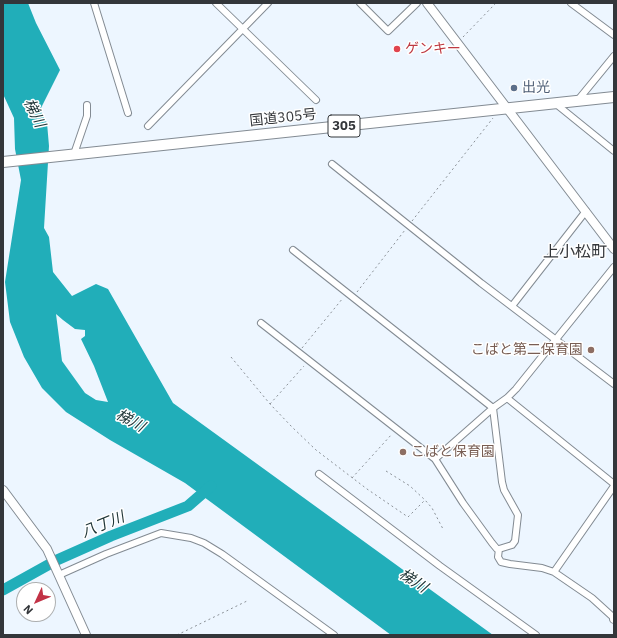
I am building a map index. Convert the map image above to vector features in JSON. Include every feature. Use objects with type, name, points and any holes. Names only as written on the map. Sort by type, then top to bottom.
[{"type":"highway","name":"国道305号","points":[[3,162],[614,97]]},
{"type":"street","points":[[94,3],[128,112]]},
{"type":"street","points":[[216,3],[316,100]]},
{"type":"street","points":[[148,126],[268,3]]},
{"type":"street","points":[[360,3],[388,31],[417,3]]},
{"type":"street","points":[[427,3],[614,249]]},
{"type":"street","points":[[571,3],[614,35]]},
{"type":"street","points":[[578,100],[614,56]]},
{"type":"street","points":[[556,104],[614,151]]},
{"type":"street","points":[[72,154],[87,116],[87,105]]},
{"type":"street","points":[[332,164],[512,306],[614,384]]},
{"type":"street","points":[[512,306],[586,211]]},
{"type":"street","points":[[293,250],[493,408],[502,482],[504,490],[518,515],[515,541],[512,545],[499,549]]},
{"type":"street","points":[[435,459],[493,408],[507,398],[526,377],[614,267]]},
{"type":"street","points":[[260,323],[435,459],[484,534],[497,549],[499,549]]},
{"type":"street","points":[[507,398],[614,485],[554,572]]},
{"type":"street","points":[[318,474],[440,566],[536,635]]},
{"type":"street","points":[[3,490],[48,552],[86,635]]},
{"type":"street","points":[[58,573],[161,533],[190,538],[204,543],[222,554],[334,635]]},
{"type":"street","points":[[499,549],[498,557],[501,562],[542,568],[554,572],[592,598],[614,619]]},
{"type":"path","points":[[458,44],[496,3]]},
{"type":"path","points":[[299,352],[350,295],[409,224],[494,117],[497,110]]},
{"type":"path","points":[[231,358],[270,404],[316,450],[352,478],[408,518],[425,500]]},
{"type":"path","points":[[270,404],[309,360]]},
{"type":"path","points":[[352,478],[397,428]]},
{"type":"path","points":[[386,471],[410,486],[425,500],[432,508],[443,529]]},
{"type":"path","points":[[177,635],[247,602]]},
{"type":"water","name":"梯川","points":[[3,3],[28,3],[36,23],[60,70],[40,110],[47,123],[49,146],[44,228],[49,237],[53,272],[72,296],[96,284],[108,289],[173,403],[493,635],[391,635],[185,483],[110,440],[66,412],[42,388],[24,357],[10,322],[5,282],[21,180],[15,149],[14,118],[3,94]],"holes":[[[56,314],[75,329],[85,330],[85,336],[81,339],[94,366],[108,402],[96,400],[85,393],[62,361]]]},
{"type":"waterway","name":"八丁川","points":[[3,590],[57,560],[111,536],[188,506],[211,486]]},
{"type":"place","name":"ゲンキー","points":[[397,49]]},
{"type":"place","name":"出光","points":[[514,88]]},
{"type":"place","name":"こばと第二保育園","points":[[591,350]]},
{"type":"place","name":"こばと保育園","points":[[403,452]]},
{"type":"district","name":"上小松町","points":[[575,252]]}]
